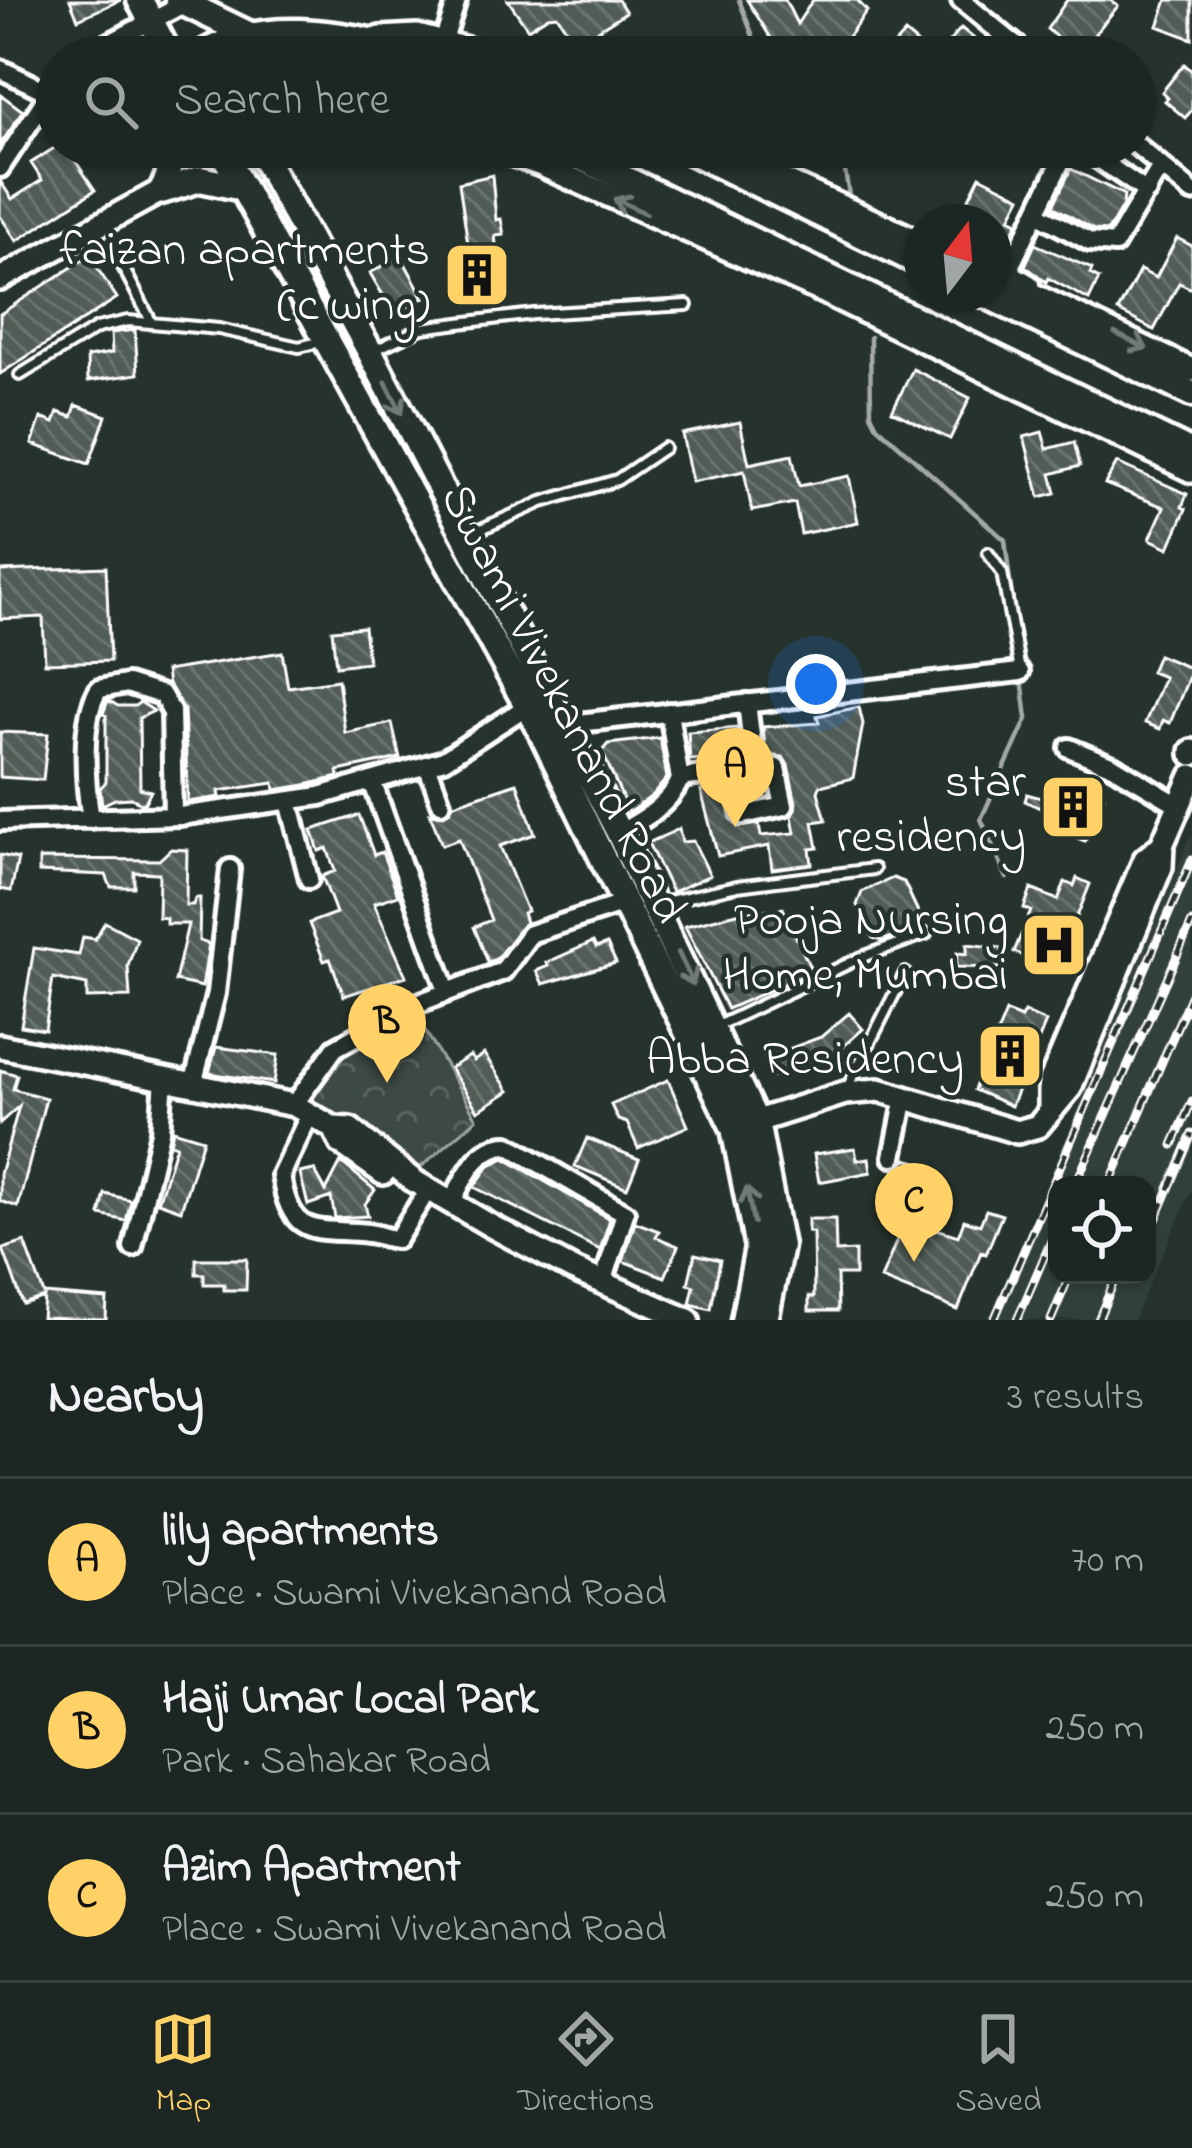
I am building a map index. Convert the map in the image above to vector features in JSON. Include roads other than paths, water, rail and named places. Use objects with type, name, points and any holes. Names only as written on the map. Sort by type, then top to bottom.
[{"type":"main road","points":[[176,2],[252,35],[337,36]]},
{"type":"main road","points":[[176,2],[194,36]]},
{"type":"main road","name":"Swami Vivekanand Road","points":[[232,168],[326,340],[551,726],[620,833],[656,904],[712,1028],[780,1246],[765,1320]]},
{"type":"main road","name":"Swami Vivekanand Road","points":[[269,168],[465,536],[537,700]]},
{"type":"main road","points":[[602,168],[1192,453]]},
{"type":"main road","points":[[725,168],[904,255]]},
{"type":"main road","points":[[161,190],[200,178],[243,188]]},
{"type":"main road","points":[[1012,307],[1192,394]]},
{"type":"main road","name":"Swami Vivekanand Road","points":[[551,726],[625,903],[745,1125],[758,1248],[744,1320]]},
{"type":"street","points":[[447,36],[457,0]]},
{"type":"street","points":[[962,0],[1005,36]]},
{"type":"street","points":[[111,36],[145,10],[176,2]]},
{"type":"street","points":[[0,69],[36,83]]},
{"type":"street","points":[[0,167],[36,116]]},
{"type":"street","points":[[1156,162],[1192,192]]},
{"type":"street","points":[[1036,213],[1090,242],[1115,244],[1161,166]]},
{"type":"street","points":[[0,279],[161,190],[166,168]]},
{"type":"street","points":[[548,168],[826,292],[1192,471]]},
{"type":"street","points":[[756,168],[904,235]]},
{"type":"street","points":[[1058,168],[1012,263],[1012,274],[1085,309]]},
{"type":"street","points":[[1112,168],[1147,191]]},
{"type":"street","points":[[1012,285],[1192,370]]},
{"type":"street","points":[[551,726],[1020,672]]},
{"type":"street","points":[[91,819],[87,797],[90,703],[99,689],[127,684],[162,695],[170,711],[173,816]]},
{"type":"street","points":[[0,821],[173,816],[289,801],[444,760],[537,700]]},
{"type":"street","points":[[747,703],[755,769]]},
{"type":"street","points":[[620,833],[673,795],[680,780],[669,712]]},
{"type":"street","points":[[1069,748],[1113,766],[1180,806]]},
{"type":"street","points":[[427,764],[441,803]]},
{"type":"street","points":[[680,780],[733,772],[772,767],[779,771],[782,809],[743,815],[733,772]]},
{"type":"street","points":[[745,1125],[845,1093],[879,1090],[1017,1132],[1038,1126],[1070,1088],[1094,1003],[1134,907],[1145,859],[1162,845],[1192,776]]},
{"type":"street","points":[[372,781],[446,992]]},
{"type":"street","points":[[289,801],[309,878]]},
{"type":"street","points":[[193,1085],[216,993],[230,868]]},
{"type":"street","points":[[421,1201],[398,1239],[373,1233],[320,1232],[295,1215],[281,1175],[302,1110],[335,1048],[446,992],[503,971],[530,934],[625,903]]},
{"type":"street","points":[[0,1046],[302,1110],[334,1128],[350,1129],[414,1181],[488,1231]]},
{"type":"street","points":[[134,1247],[160,1132],[164,1079]]},
{"type":"street","points":[[893,1157],[905,1097]]},
{"type":"street","points":[[334,1128],[341,1143],[421,1201],[488,1231],[651,1320]]},
{"type":"street","points":[[451,1203],[483,1154],[496,1145],[508,1145],[625,1213],[600,1289]]},
{"type":"street","points":[[600,1289],[688,1320]]},
{"type":"lane","points":[[113,248],[152,324]]},
{"type":"lane","points":[[370,352],[422,328],[534,314],[687,305]]},
{"type":"lane","points":[[20,375],[97,328],[128,321],[219,329],[299,347],[326,340]]},
{"type":"lane","points":[[465,536],[542,502],[617,480],[664,448]]},
{"type":"lane","points":[[988,553],[1002,573],[1020,672]]},
{"type":"lane","points":[[656,904],[737,886],[874,869]]},
{"type":"lane","points":[[712,1028],[862,957],[926,934]]},
{"type":"lane","points":[[845,1093],[905,973]]},
{"type":"waterway","points":[[739,0],[753,36]]},
{"type":"waterway","points":[[844,168],[850,201]]},
{"type":"waterway","points":[[870,337],[871,414],[877,426],[1005,540],[1016,631]]},
{"type":"waterway","points":[[1007,878],[981,819],[1027,719],[1022,678]]},
{"type":"railway","points":[[994,1320],[1192,860]]},
{"type":"railway","points":[[1079,1176],[1192,922]]},
{"type":"railway","points":[[1113,1176],[1192,992]]},
{"type":"railway","points":[[1173,1145],[1192,1101]]},
{"type":"railway","points":[[1156,1220],[1192,1134]]},
{"type":"railway","points":[[1017,1320],[1048,1248]]},
{"type":"railway","points":[[1051,1320],[1066,1284]]},
{"type":"railway","points":[[1098,1320],[1113,1284]]},
{"type":"place","name":"faizan apartments (c wing)","points":[[477,275]]},
{"type":"place","name":"star residency","points":[[1073,807]]},
{"type":"place","name":"lily apartments","points":[[735,827]]},
{"type":"place","name":"Pooja Nursing Home, Mumbai","points":[[1054,945]]},
{"type":"place","name":"Abba Residency","points":[[1010,1056]]},
{"type":"place","name":"Haji Umar Local Park","points":[[387,1083]]},
{"type":"place","name":"Azim Apartment","points":[[914,1262]]}]
